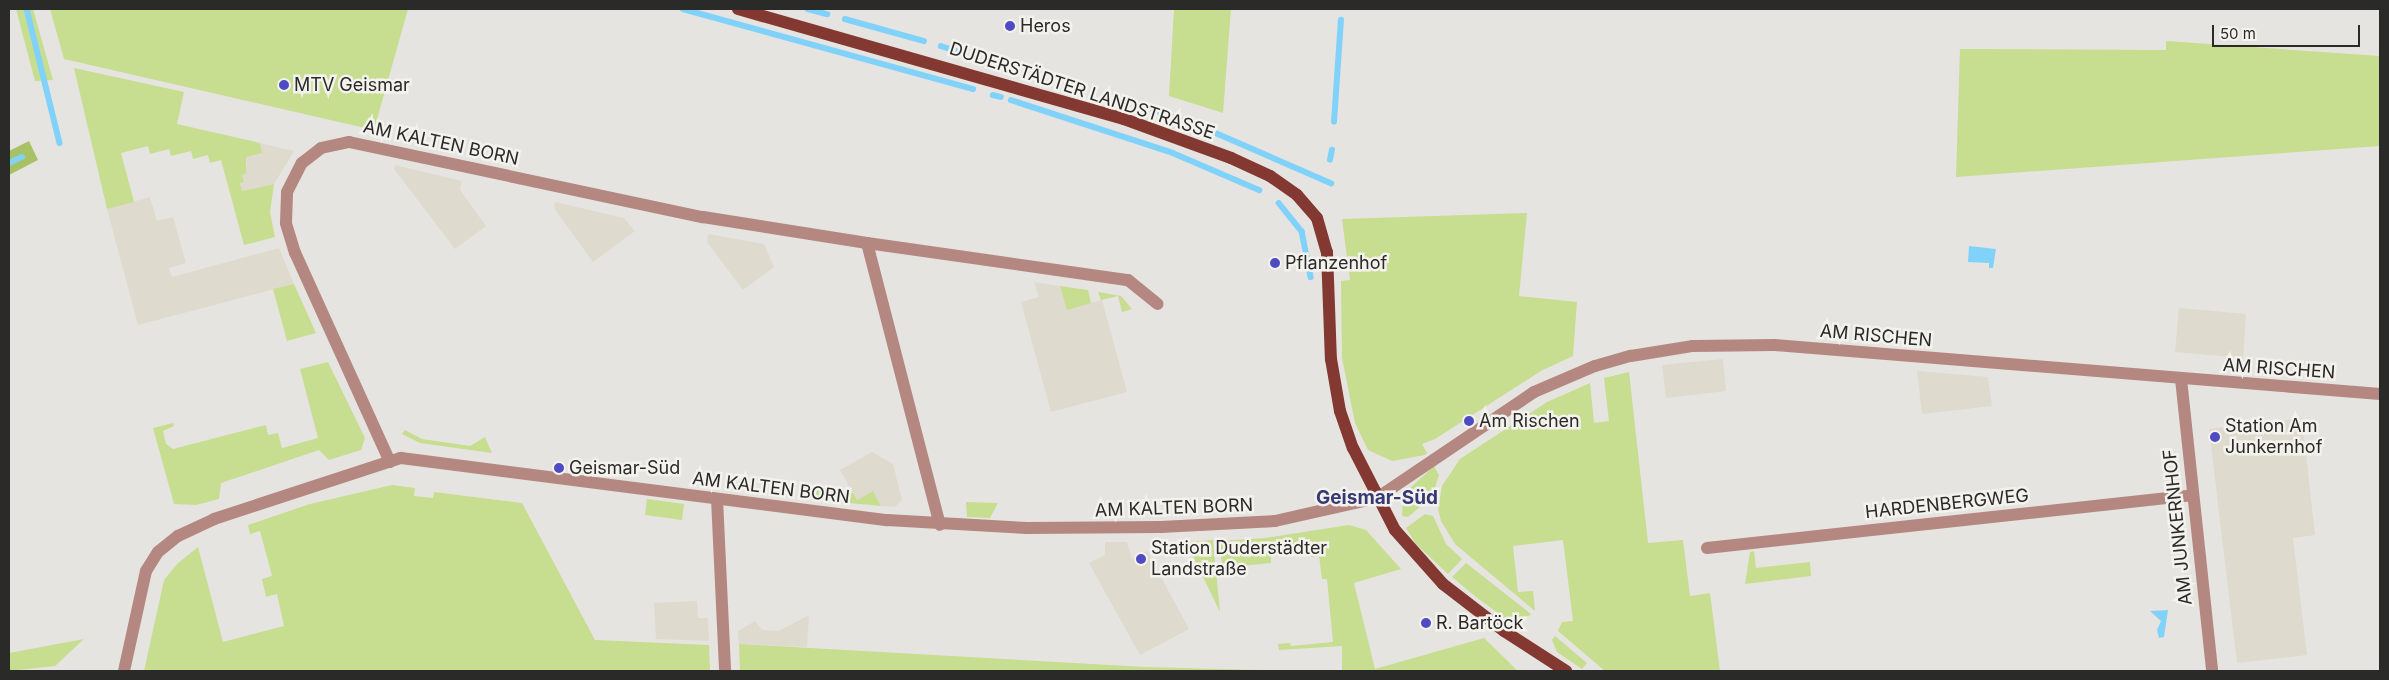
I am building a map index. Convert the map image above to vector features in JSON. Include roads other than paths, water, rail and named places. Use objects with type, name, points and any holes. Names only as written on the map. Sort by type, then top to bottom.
[{"type":"main road","name":"DUDERSTÄDTER LANDSTRASSE","points":[[738,9],[1124,119],[1186,140],[1270,176],[1308,207],[1323,230],[1329,267],[1330,330],[1340,411],[1353,448],[1394,530],[1443,584],[1504,631],[1566,671]]},
{"type":"street","name":"AM KALTEN BORN","points":[[390,462],[288,234],[285,203],[291,182],[302,163],[320,148],[350,142],[367,144],[703,217],[867,243],[1128,280],[1158,304]]},
{"type":"street","points":[[867,243],[940,525]]},
{"type":"street","name":"AM RISCHEN","points":[[1377,498],[1534,392],[1584,370],[1663,350],[1725,344],[1775,345],[2380,394]]},
{"type":"street","name":"AM JUNKERNHOF","points":[[2181,379],[2212,671]]},
{"type":"street","name":"AM KALTEN BORN","points":[[124,671],[146,571],[158,552],[187,532],[214,519],[401,458],[718,499],[940,525],[1080,529],[1240,524],[1283,520],[1377,498]]},
{"type":"street","name":"HARDENBERGWEG","points":[[1707,548],[2192,495]]},
{"type":"street","points":[[718,499],[725,671]]},
{"type":"water","points":[[1969,246],[1996,249],[1993,268],[1989,268],[1989,263],[1968,262]]},
{"type":"water","points":[[2168,610],[2164,637],[2159,638],[2157,630],[2161,621],[2150,611]]},
{"type":"waterway","points":[[27,9],[60,143]]},
{"type":"waterway","points":[[683,9],[973,89]]},
{"type":"waterway","points":[[808,9],[827,14]]},
{"type":"waterway","points":[[845,19],[924,41]]},
{"type":"waterway","points":[[1334,122],[1341,20]]},
{"type":"waterway","points":[[941,46],[965,54]]},
{"type":"waterway","points":[[993,95],[1001,97]]},
{"type":"waterway","points":[[1011,100],[1173,153],[1259,190]]},
{"type":"waterway","points":[[1145,106],[1183,121]]},
{"type":"waterway","points":[[1202,127],[1331,183]]},
{"type":"waterway","points":[[1330,160],[1332,150]]},
{"type":"waterway","points":[[9,163],[22,157]]},
{"type":"waterway","points":[[1279,203],[1302,231],[1311,277]]},
{"type":"place","name":"Heros","points":[[1010,26]]},
{"type":"place","name":"MTV Geismar","points":[[284,85]]},
{"type":"place","name":"Pflanzenhof","points":[[1275,263]]},
{"type":"place","name":"Am Rischen","points":[[1469,421]]},
{"type":"place","name":"Station Am Junkernhof","points":[[2215,437]]},
{"type":"place","name":"Geismar-Süd","points":[[559,468]]},
{"type":"place","name":"Station Duderstädter Landstraße","points":[[1141,559]]},
{"type":"place","name":"R. Bartöck","points":[[1426,623]]},
{"type":"district","name":"Geismar-Süd","points":[[1377,498]]}]
